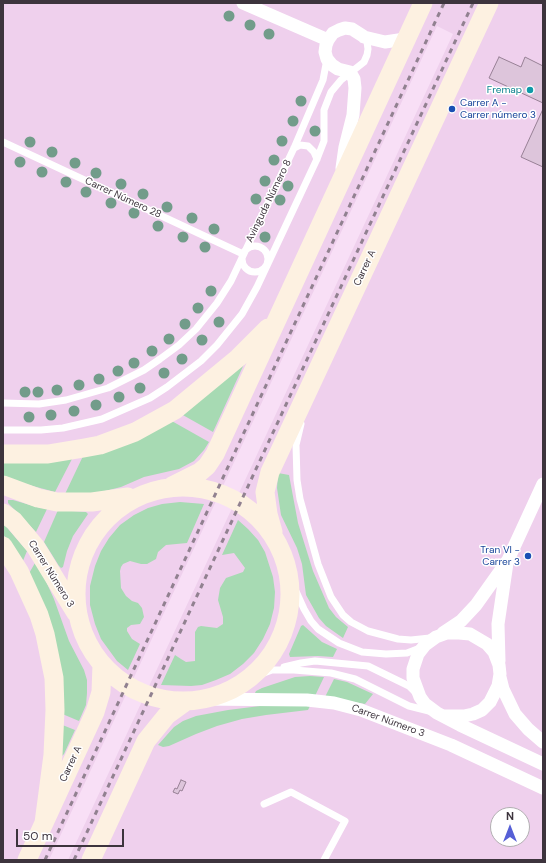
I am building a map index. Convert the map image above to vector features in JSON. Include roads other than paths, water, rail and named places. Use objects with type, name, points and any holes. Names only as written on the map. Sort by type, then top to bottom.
[{"type":"main road","points":[[168,488],[200,472],[207,466],[215,454],[340,184],[405,39],[423,3]]},
{"type":"main road","name":"Carrer A","points":[[274,537],[265,492],[267,481],[273,465],[488,3]]},
{"type":"main road","points":[[3,454],[48,454],[84,448],[100,445],[135,432],[175,410],[238,358],[277,320]]},
{"type":"main road","points":[[3,485],[38,498],[57,502],[92,502],[138,496],[168,488],[198,488],[214,491],[226,496],[251,511],[261,520],[274,537],[285,559],[289,576],[291,598],[286,628],[272,655],[261,668],[248,679],[228,690],[192,700],[167,701],[153,699],[137,692],[115,679],[91,648],[80,620],[76,602],[76,581],[80,559],[93,531],[103,519],[115,508],[138,496]]},
{"type":"main road","name":"Carrer Número 3","points":[[3,513],[14,522],[35,546],[80,620]]},
{"type":"main road","points":[[3,546],[19,570],[39,615],[45,634],[54,678],[56,710],[44,823]]},
{"type":"main road","name":"Carrer A","points":[[27,860],[99,701],[102,681],[102,664]]},
{"type":"main road","points":[[90,860],[146,741],[167,715],[192,700]]},
{"type":"street","points":[[244,3],[328,40]]},
{"type":"street","points":[[340,184],[355,93],[354,79],[350,72],[338,69],[327,59],[325,52],[328,40],[333,33],[346,28],[352,29],[364,37],[385,42],[405,39]]},
{"type":"street","points":[[543,484],[508,560],[476,605],[461,620],[425,645],[418,654],[413,669],[413,678],[416,688],[425,704],[460,725],[543,764]]},
{"type":"street","points":[[441,714],[464,716],[473,714],[482,710],[490,702],[495,693],[498,686],[499,670],[498,624],[508,560]]},
{"type":"street","points":[[436,637],[447,633],[470,634],[487,644],[494,652],[503,689],[515,714],[528,729],[543,742]]},
{"type":"street","name":"Carrer Número 3","points":[[192,700],[307,700],[334,703],[361,710],[451,745],[543,788]]},
{"type":"lane","points":[[3,430],[41,430],[81,424],[102,419],[129,408],[150,398],[167,387],[201,361],[229,331],[242,314],[317,159],[324,141],[325,103],[331,92],[350,72],[364,62],[367,56],[368,49],[364,37]]},
{"type":"lane","name":"Avinguda Número 8","points":[[3,403],[39,404],[66,400],[108,388],[144,370],[178,346],[207,316],[226,290],[294,148],[323,80],[327,59]]},
{"type":"lane","name":"Carrer Número 28","points":[[3,142],[243,254]]},
{"type":"lane","name":"Avinguda Número 8","points":[[294,148],[300,145],[308,146],[314,152],[317,159]]},
{"type":"lane","points":[[252,246],[261,247],[267,253],[269,261],[267,265],[265,269],[256,273],[248,270],[242,263],[243,254],[252,246]]},
{"type":"lane","points":[[306,395],[296,446],[297,480],[306,526],[331,598],[350,622],[368,631],[398,639],[411,640],[436,637]]},
{"type":"lane","points":[[289,576],[304,609],[311,620],[318,629],[339,643],[362,652],[386,654],[407,653],[425,645]]},
{"type":"lane","points":[[248,679],[272,670],[315,661],[368,666],[408,686],[425,704]]},
{"type":"lane","points":[[272,670],[316,672],[355,679],[409,706],[441,714]]},
{"type":"lane","points":[[264,804],[291,792],[345,821],[324,860]]},
{"type":"railway","points":[[45,860],[444,3]]},
{"type":"railway","points":[[74,860],[473,3]]},
{"type":"place","name":"Fremap","points":[[530,90]]},
{"type":"place","name":"Carrer A - Carrer número 3","points":[[452,109]]},
{"type":"place","name":"Tran VI - Carrer 3","points":[[528,556]]}]
